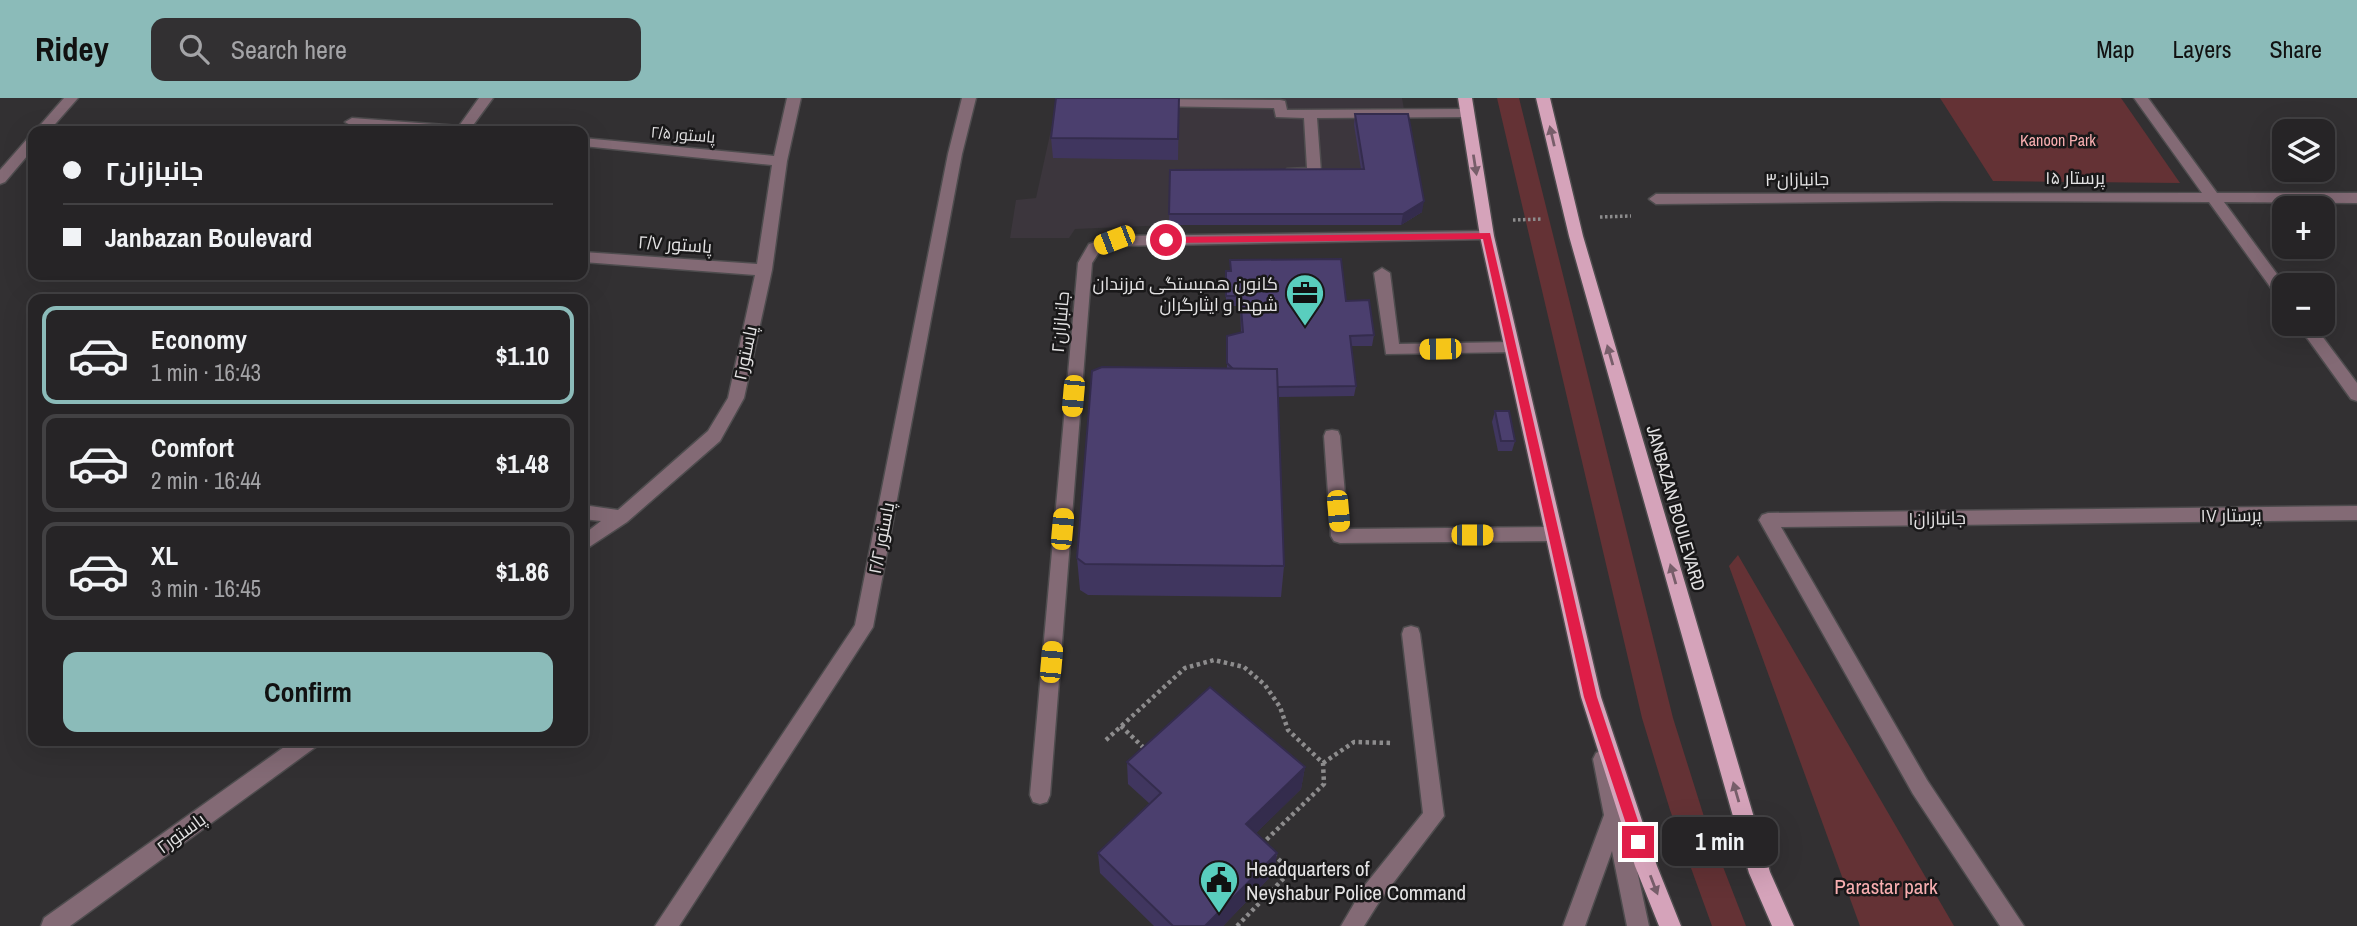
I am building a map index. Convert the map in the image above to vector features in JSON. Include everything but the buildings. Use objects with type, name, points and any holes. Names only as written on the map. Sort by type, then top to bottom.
[{"type":"main road","name":"JANBAZAN BOULEVARD","points":[[1543,98],[1576,236],[1760,873],[1783,926]]},
{"type":"main road","points":[[1466,106],[1487,236],[1591,697],[1646,866],[1670,926]]},
{"type":"street","points":[[46,126],[71,98]]},
{"type":"street","points":[[468,126],[486,98]]},
{"type":"street","name":"پاستور۲","points":[[588,540],[621,517],[714,436],[736,398],[764,270],[780,161],[794,98]]},
{"type":"street","name":"پاستور ۲/۲","points":[[666,926],[864,627],[955,155],[969,98]]},
{"type":"street","points":[[2141,98],[2272,278]]},
{"type":"street","points":[[1143,103],[1280,104],[1281,114],[1466,106]]},
{"type":"street","points":[[1275,173],[1314,172],[1310,114]]},
{"type":"street","points":[[352,122],[402,126]]},
{"type":"street","name":"پاستور ۲/۵","points":[[588,142],[780,161]]},
{"type":"street","points":[[0,179],[28,147]]},
{"type":"street","points":[[14,164],[28,163]]},
{"type":"street","name":"پرستار ۱۵","points":[[1938,196],[2357,198]]},
{"type":"street","name":"جانبازان۳","points":[[1657,200],[1938,196]]},
{"type":"street","name":"جانبازان۲","points":[[1040,795],[1085,263],[1094,248],[1114,240],[1487,236]]},
{"type":"street","name":"پاستور ۲/۷","points":[[588,257],[764,270]]},
{"type":"street","points":[[1381,273],[1392,350],[1512,348]]},
{"type":"street","points":[[2314,336],[2357,395]]},
{"type":"street","points":[[1332,436],[1340,536],[1554,534]]},
{"type":"street","points":[[588,513],[621,517]]},
{"type":"street","name":"پرستار ۱۷","points":[[2106,516],[2357,513]]},
{"type":"street","name":"جانبازان۱","points":[[2013,926],[1920,787],[1768,520],[2106,516]]},
{"type":"street","points":[[1352,926],[1373,892],[1434,816],[1411,634]]},
{"type":"street","points":[[1591,697],[1638,926]]},
{"type":"street","name":"پاستور۲","points":[[52,926],[302,746]]},
{"type":"street","points":[[1574,926],[1615,814]]},
{"type":"path","points":[[1106,740],[1185,668],[1214,660],[1244,667],[1265,685],[1280,707],[1288,730],[1323,763],[1324,784],[1262,844],[1291,871],[1237,926]]},
{"type":"path","points":[[1121,726],[1149,752]]},
{"type":"path","points":[[1323,763],[1354,742],[1425,744]]},
{"type":"shaded area","points":[[1058,98],[1402,98],[1422,212],[1401,225],[1169,225],[1075,229],[1069,238],[1010,238],[1016,200],[1036,198]]},
{"type":"green space","points":[[1497,98],[1519,98],[1673,718],[1706,823],[1746,926],[1712,926],[1670,810],[1642,718]]},
{"type":"green space","name":"Kanoon Park","points":[[1940,98],[2121,98],[2180,183],[1993,181]]},
{"type":"green space","name":"Parastar park","points":[[1738,555],[1954,926],[1860,926],[1729,566]]},
{"type":"place","name":"کانون همبستگی فرزندان شهدا و ایثارگران","points":[[1305,327]]},
{"type":"place","name":"Headquarters of Neyshabur Police Command","points":[[1219,914]]},
{"type":"route","points":[[1166,240],[1487,236],[1591,697],[1638,842]]}]
